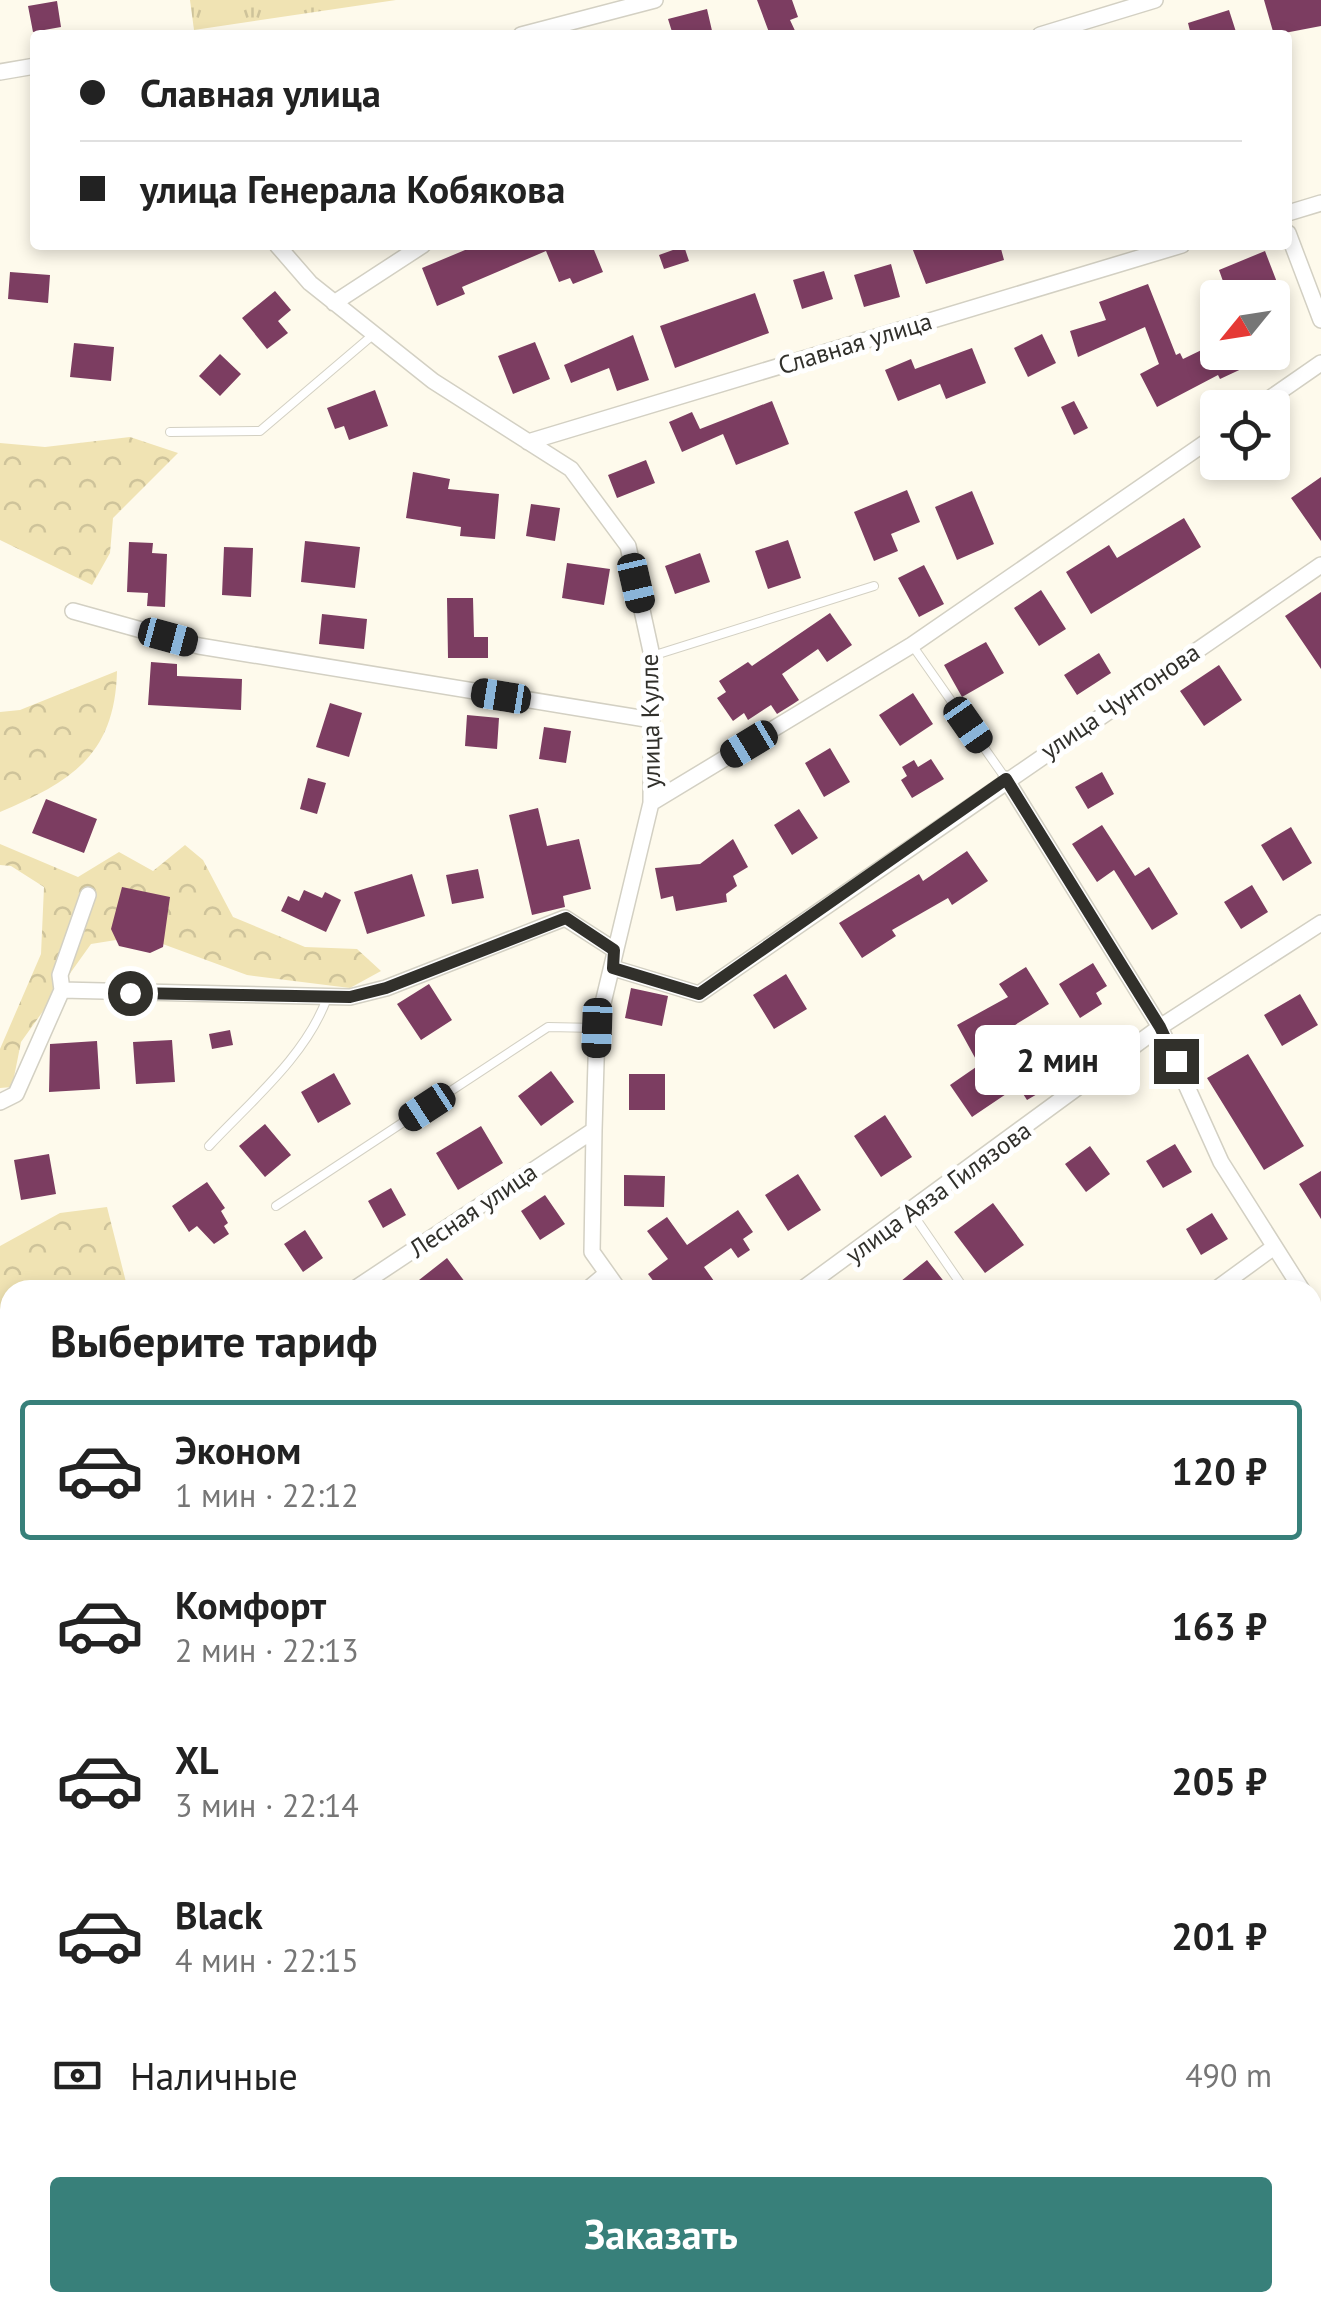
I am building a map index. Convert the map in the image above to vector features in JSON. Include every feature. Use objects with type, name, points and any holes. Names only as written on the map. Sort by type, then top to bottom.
[{"type":"street","points":[[540,30],[655,0]]},
{"type":"street","points":[[1057,30],[1156,0]]},
{"type":"street","points":[[0,72],[30,67]]},
{"type":"street","points":[[1292,212],[1321,202]]},
{"type":"street","points":[[1292,244],[1321,320]]},
{"type":"street","name":"улица Кулле","points":[[281,250],[310,284],[433,381],[570,469],[628,546],[652,656],[651,803],[597,1028],[592,1252],[610,1280]]},
{"type":"street","points":[[334,303],[414,250]]},
{"type":"street","name":"Славная улица","points":[[528,442],[1165,250]]},
{"type":"street","points":[[1282,390],[1321,363]]},
{"type":"street","points":[[651,803],[912,645],[1200,446]]},
{"type":"street","name":"улица Чунтонова","points":[[613,968],[699,994],[1321,565]]},
{"type":"street","points":[[73,611],[200,646],[652,720]]},
{"type":"street","points":[[1006,779],[1160,1027],[1221,1162],[1295,1280]]},
{"type":"street","points":[[0,1102],[16,1094],[62,990],[60,976],[88,894]]},
{"type":"street","points":[[62,990],[350,997],[386,988],[566,918],[614,950]]},
{"type":"street","name":"улица Аяза Гилязова","points":[[816,1280],[1160,1027],[1321,923]]},
{"type":"street","name":"Лесная улица","points":[[369,1280],[594,1130]]},
{"type":"street","points":[[1229,1280],[1274,1247]]},
{"type":"street","points":[[599,1280],[606,1274]]},
{"type":"lane","points":[[170,432],[260,431],[374,334]]},
{"type":"lane","points":[[652,656],[874,586]]},
{"type":"lane","points":[[912,645],[1006,779]]},
{"type":"lane","points":[[209,1146],[286,1063],[318,1022],[328,996]]},
{"type":"lane","points":[[276,1206],[548,1027],[597,1028]]},
{"type":"lane","points":[[912,1213],[959,1280]]},
{"type":"green space","points":[[190,0],[396,0],[194,30]]},
{"type":"green space","points":[[130,437],[178,453],[113,518],[110,553],[92,585],[0,540],[0,443],[45,447]]},
{"type":"green space","points":[[117,671],[108,725],[84,762],[48,789],[0,812],[0,712],[20,710]]},
{"type":"green space","points":[[0,844],[78,877],[119,852],[153,871],[185,845],[203,860],[233,917],[305,947],[357,949],[381,971],[350,988],[247,975],[141,936],[91,944],[21,1042],[12,1087],[0,1088],[0,1049],[41,954],[44,887],[11,866],[0,865]]},
{"type":"green space","points":[[107,1207],[125,1280],[0,1280],[0,1246],[60,1213]]},
{"type":"building","points":[[757,0],[792,0],[798,17],[790,20],[795,30],[768,30]]},
{"type":"building","points":[[1264,0],[1321,0],[1321,26],[1292,32],[1273,30]]},
{"type":"building","points":[[57,1],[61,27],[33,30],[28,6]]},
{"type":"building","points":[[707,9],[712,30],[671,30],[668,19]]},
{"type":"building","points":[[1229,10],[1235,30],[1190,30],[1188,23]]},
{"type":"building","points":[[465,250],[594,250],[603,272],[573,284],[570,278],[559,282],[546,251],[462,287],[465,294],[437,306],[422,268]]},
{"type":"building","points":[[685,250],[689,261],[664,269],[659,255]]},
{"type":"building","points":[[913,250],[1001,250],[1004,260],[926,284]]},
{"type":"building","points":[[1265,251],[1276,280],[1223,280],[1219,270]]},
{"type":"building","points":[[891,264],[900,297],[864,307],[854,275]]},
{"type":"building","points":[[824,271],[833,299],[802,309],[793,280]]},
{"type":"building","points":[[10,272],[50,275],[48,303],[8,299]]},
{"type":"building","points":[[1148,284],[1176,355],[1180,353],[1183,359],[1200,351],[1200,370],[1239,370],[1220,379],[1218,375],[1157,407],[1140,374],[1159,364],[1145,327],[1078,357],[1070,331],[1106,320],[1099,302]]},
{"type":"building","points":[[275,291],[291,310],[278,321],[288,333],[267,349],[242,318]]},
{"type":"building","points":[[755,293],[769,333],[675,368],[660,326]]},
{"type":"building","points":[[1042,334],[1056,363],[1028,377],[1014,348]]},
{"type":"building","points":[[633,335],[649,380],[617,391],[609,368],[571,383],[564,365]]},
{"type":"building","points":[[535,342],[550,379],[513,394],[498,356]]},
{"type":"building","points":[[74,343],[114,347],[111,381],[70,377]]},
{"type":"building","points":[[972,348],[986,383],[946,399],[940,384],[898,401],[885,370],[911,359],[915,369]]},
{"type":"building","points":[[220,354],[241,374],[220,396],[199,376]]},
{"type":"building","points":[[375,390],[388,426],[349,440],[344,426],[335,429],[327,408]]},
{"type":"building","points":[[772,401],[789,444],[736,465],[723,434],[682,452],[669,422],[692,412],[700,429]]},
{"type":"building","points":[[1074,401],[1088,428],[1074,435],[1061,407]]},
{"type":"building","points":[[646,460],[655,483],[617,498],[608,475]]},
{"type":"building","points":[[413,472],[450,479],[448,489],[499,494],[495,539],[460,536],[461,527],[406,518]]},
{"type":"building","points":[[1321,477],[1321,541],[1291,498]]},
{"type":"building","points":[[907,490],[920,522],[891,534],[898,551],[874,561],[854,512]]},
{"type":"building","points":[[972,491],[994,544],[957,560],[935,507]]},
{"type":"building","points":[[531,504],[560,508],[555,541],[526,536]]},
{"type":"building","points":[[1184,518],[1201,547],[1091,614],[1066,572],[1109,545],[1117,558]]},
{"type":"building","points":[[788,540],[801,578],[768,589],[755,551]]},
{"type":"building","points":[[305,541],[360,547],[355,588],[301,582]]},
{"type":"building","points":[[129,542],[153,543],[152,553],[167,554],[165,607],[147,606],[148,593],[127,592]]},
{"type":"building","points":[[224,547],[253,548],[251,597],[222,595]]},
{"type":"building","points":[[700,553],[710,582],[675,594],[665,566]]},
{"type":"building","points":[[567,563],[610,569],[604,605],[562,598]]},
{"type":"building","points":[[924,565],[944,604],[919,617],[898,578]]},
{"type":"building","points":[[1041,590],[1066,629],[1039,646],[1014,608]]},
{"type":"building","points":[[1321,592],[1321,669],[1285,616]]},
{"type":"building","points":[[447,598],[473,598],[474,637],[488,637],[488,658],[448,658]]},
{"type":"building","points":[[830,613],[852,645],[827,662],[818,649],[782,674],[799,700],[793,704],[777,714],[771,705],[748,720],[744,713],[733,721],[717,698],[726,692],[719,681],[748,662],[752,666]]},
{"type":"building","points":[[322,614],[367,619],[364,649],[319,644]]},
{"type":"building","points":[[986,642],[1004,673],[962,697],[944,665]]},
{"type":"building","points":[[1099,653],[1111,673],[1077,695],[1064,675]]},
{"type":"building","points":[[151,662],[177,664],[177,676],[242,679],[241,710],[148,705]]},
{"type":"building","points":[[1219,665],[1242,700],[1204,726],[1180,691]]},
{"type":"building","points":[[913,693],[933,724],[900,746],[879,715]]},
{"type":"building","points":[[330,703],[362,713],[349,757],[316,747]]},
{"type":"building","points":[[467,715],[499,718],[497,749],[465,746]]},
{"type":"building","points":[[544,727],[571,731],[566,763],[539,759]]},
{"type":"building","points":[[830,748],[850,782],[824,797],[805,763]]},
{"type":"building","points":[[931,759],[944,779],[912,798],[901,780],[907,776],[902,767],[914,760],[918,767]]},
{"type":"building","points":[[1102,772],[1114,794],[1088,809],[1075,787]]},
{"type":"building","points":[[308,778],[326,783],[317,814],[300,809]]},
{"type":"building","points":[[46,799],[97,819],[84,853],[32,833]]},
{"type":"building","points":[[538,808],[547,846],[579,839],[591,889],[563,896],[565,907],[532,915],[509,815]]},
{"type":"building","points":[[799,809],[818,838],[792,855],[774,825]]},
{"type":"building","points":[[1102,825],[1135,876],[1149,867],[1178,914],[1152,930],[1114,870],[1097,882],[1072,844]]},
{"type":"building","points":[[1291,827],[1312,863],[1283,881],[1261,845]]},
{"type":"building","points":[[733,839],[748,867],[733,876],[737,886],[726,894],[727,902],[676,911],[673,896],[661,899],[655,868],[700,864]]},
{"type":"building","points":[[967,851],[988,881],[952,905],[948,898],[892,930],[896,936],[862,958],[839,923],[919,874],[923,881]]},
{"type":"building","points":[[478,869],[484,898],[452,904],[446,875]]},
{"type":"building","points":[[412,874],[425,916],[367,934],[354,892]]},
{"type":"building","points":[[1252,885],[1268,912],[1241,929],[1224,902]]},
{"type":"building","points":[[122,887],[170,897],[163,947],[150,953],[119,946],[111,929]]},
{"type":"building","points":[[304,890],[322,898],[325,892],[341,900],[326,932],[281,911],[288,896],[299,901]]},
{"type":"building","points":[[1093,963],[1107,986],[1096,993],[1102,1004],[1080,1018],[1059,984]]},
{"type":"building","points":[[1026,967],[1049,1004],[1002,1033],[1020,1065],[1038,1054],[1056,1083],[1027,1100],[1018,1086],[972,1117],[950,1085],[979,1065],[957,1025],[1008,997],[999,984]]},
{"type":"building","points":[[786,974],[807,1009],[774,1029],[753,995]]},
{"type":"building","points":[[429,984],[452,1020],[421,1040],[397,1004]]},
{"type":"building","points":[[631,988],[668,996],[662,1026],[625,1018]]},
{"type":"building","points":[[1300,994],[1318,1025],[1282,1046],[1264,1015]]},
{"type":"building","points":[[230,1030],[233,1045],[212,1049],[209,1034]]},
{"type":"building","points":[[172,1040],[175,1082],[136,1084],[133,1042]]},
{"type":"building","points":[[97,1041],[100,1089],[49,1092],[50,1044]]},
{"type":"building","points":[[1248,1054],[1304,1146],[1264,1170],[1207,1078]]},
{"type":"building","points":[[551,1071],[574,1102],[541,1126],[518,1096]]},
{"type":"building","points":[[334,1073],[351,1104],[318,1123],[301,1092]]},
{"type":"building","points":[[629,1074],[665,1074],[665,1110],[629,1110]]},
{"type":"building","points":[[885,1115],[912,1157],[881,1177],[854,1136]]},
{"type":"building","points":[[265,1124],[291,1155],[265,1177],[239,1146]]},
{"type":"building","points":[[481,1126],[503,1163],[458,1190],[436,1153]]},
{"type":"building","points":[[1175,1144],[1192,1172],[1163,1188],[1146,1161]]},
{"type":"building","points":[[1090,1146],[1110,1174],[1086,1192],[1065,1164]]},
{"type":"building","points":[[49,1154],[56,1194],[21,1200],[14,1160]]},
{"type":"building","points":[[1321,1171],[1321,1219],[1299,1184]]},
{"type":"building","points":[[798,1174],[821,1210],[788,1231],[765,1195]]},
{"type":"building","points":[[624,1175],[665,1176],[664,1207],[624,1206]]},
{"type":"building","points":[[207,1182],[225,1208],[221,1211],[228,1223],[224,1226],[229,1234],[214,1244],[197,1226],[189,1232],[172,1206]]},
{"type":"building","points":[[391,1188],[406,1215],[383,1228],[368,1201]]},
{"type":"building","points":[[545,1195],[565,1224],[540,1240],[521,1211]]},
{"type":"building","points":[[993,1203],[1024,1245],[985,1273],[954,1232]]},
{"type":"building","points":[[738,1210],[753,1232],[743,1239],[750,1250],[738,1258],[731,1248],[704,1267],[713,1280],[652,1280],[648,1274],[668,1259],[647,1231],[667,1217],[687,1245]]},
{"type":"building","points":[[1212,1213],[1228,1239],[1201,1255],[1186,1229]]},
{"type":"building","points":[[305,1230],[323,1258],[303,1272],[284,1244]]},
{"type":"building","points":[[447,1258],[464,1280],[419,1280]]},
{"type":"building","points":[[927,1260],[943,1280],[902,1280]]},
{"type":"route","points":[[130,993],[350,997],[386,988],[566,918],[614,950],[613,968],[699,994],[1006,779],[1160,1027],[1176,1061]]}]
